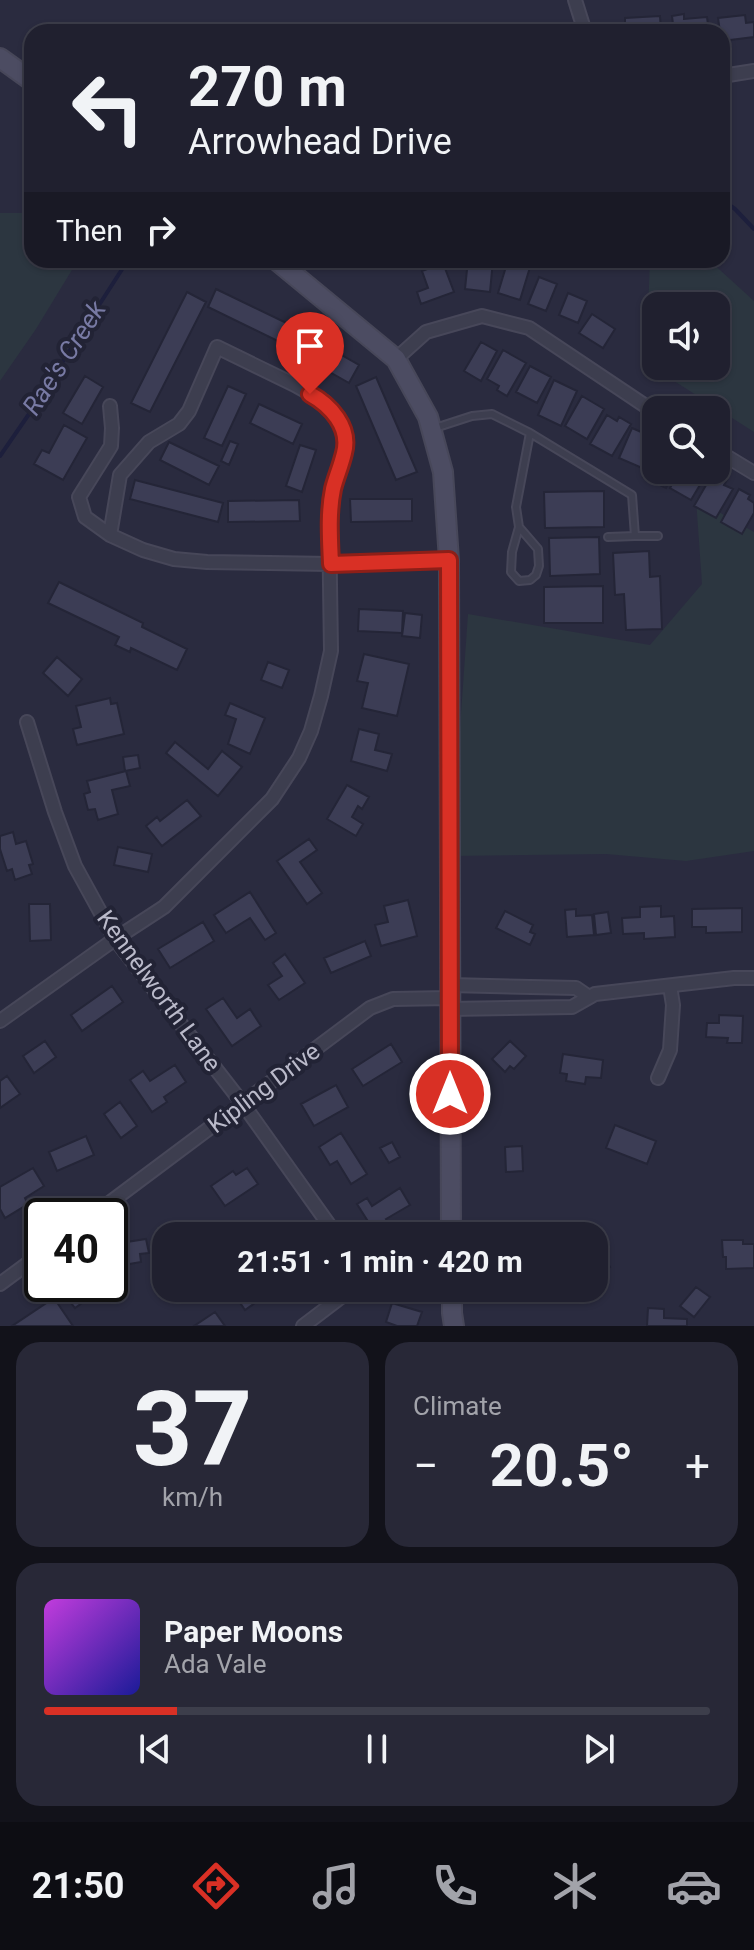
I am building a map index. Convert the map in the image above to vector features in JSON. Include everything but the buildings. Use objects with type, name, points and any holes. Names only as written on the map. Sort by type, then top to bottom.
[{"type":"street","points":[[575,0],[582,24]]},
{"type":"street","points":[[0,58],[24,75]]},
{"type":"street","points":[[730,75],[754,71]]},
{"type":"street","points":[[286,268],[396,359],[428,417],[443,472],[449,560],[451,1222]]},
{"type":"street","points":[[396,359],[426,332],[482,316],[529,328],[642,404]]},
{"type":"street","points":[[0,1021],[164,907],[272,799],[299,758],[311,731],[331,651],[329,518],[333,489],[346,449],[342,425],[325,402],[217,347],[189,411],[179,424],[149,442],[120,475],[110,535]]},
{"type":"street","points":[[110,406],[111,446],[79,497],[85,517],[110,535],[143,550],[174,559],[207,562],[331,564],[449,560]]},
{"type":"street","points":[[730,458],[754,473]]},
{"type":"street","name":"Kennelworth Lane","points":[[27,722],[75,866],[115,939],[243,1104],[327,1222]]},
{"type":"street","name":"Kipling Drive","points":[[449,997],[572,1007],[595,994],[754,978]]},
{"type":"street","points":[[658,1078],[670,1050],[673,1005],[670,986]]},
{"type":"street","name":"Kipling Drive","points":[[116,1198],[370,1008],[393,999],[576,988],[589,997]]},
{"type":"street","points":[[0,1284],[24,1266]]},
{"type":"street","points":[[303,1326],[335,1302]]},
{"type":"street","points":[[452,1302],[454,1326]]},
{"type":"lane","points":[[432,429],[472,416],[492,414],[530,433],[632,495],[635,536]]},
{"type":"lane","points":[[519,527],[538,549],[539,566],[530,580],[519,581],[511,572],[512,552],[519,527],[516,507],[530,433]]},
{"type":"lane","points":[[608,537],[658,536]]},
{"type":"shaded area","points":[[0,213],[24,213],[24,268],[73,268],[0,381]]},
{"type":"shaded area","points":[[650,268],[718,268],[754,301],[754,432],[730,417],[730,396],[698,396],[673,380],[730,380],[730,292],[649,292]]},
{"type":"shaded area","points":[[696,499],[754,532],[754,851],[686,861],[606,854],[451,856],[468,614],[650,645],[702,584]]},
{"type":"waterway","name":"Rae's Creek","points":[[730,206],[754,229]]},
{"type":"waterway","name":"Rae's Creek","points":[[0,456],[123,268]]},
{"type":"route","points":[[310,394],[325,402],[342,425],[346,449],[333,489],[329,518],[331,564],[449,560],[450,1094]]}]
